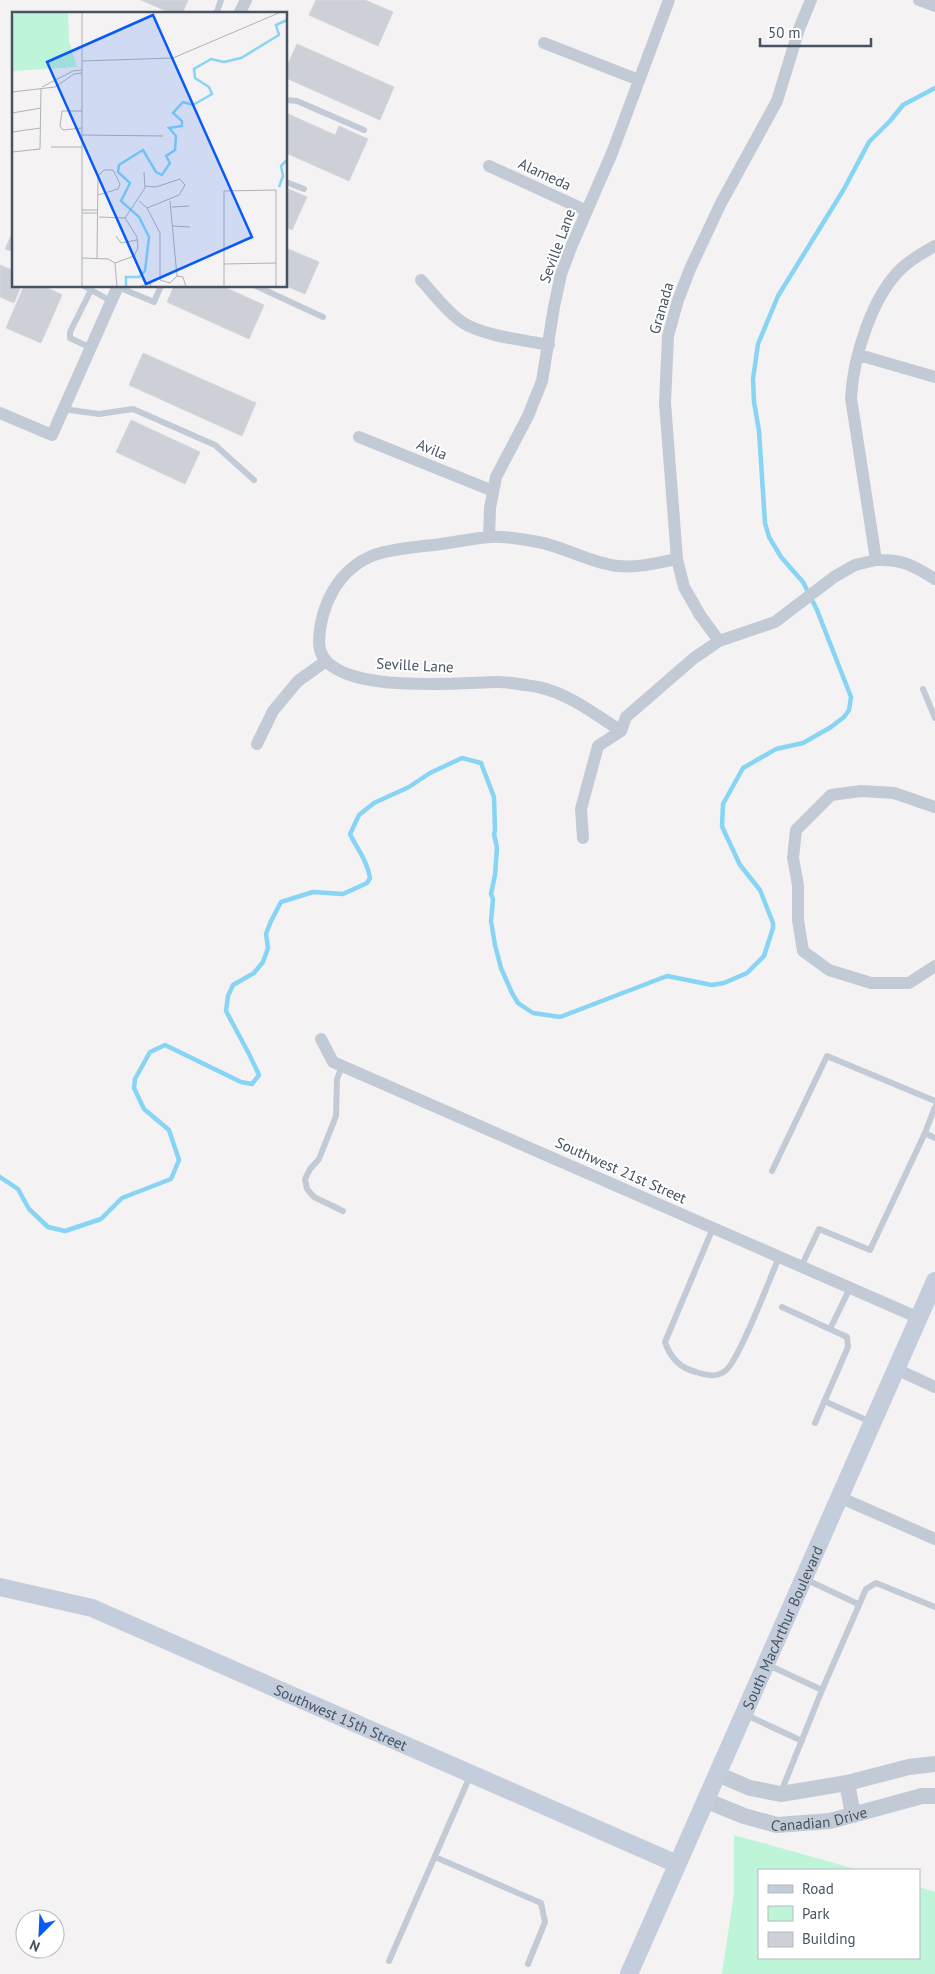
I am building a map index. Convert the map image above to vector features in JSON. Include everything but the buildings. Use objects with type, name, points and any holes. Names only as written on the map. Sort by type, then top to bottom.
[{"type":"main road","name":"South MacArthur Boulevard","points":[[629,1974],[935,1281]]},
{"type":"main road","name":"Southwest 15th Street","points":[[0,1587],[92,1608],[677,1864]]},
{"type":"street","points":[[240,12],[246,0]]},
{"type":"street","name":"Seville Lane","points":[[489,537],[490,508],[496,477],[536,399],[542,381],[561,274],[612,153],[669,0]]},
{"type":"street","name":"Granada","points":[[719,641],[700,615],[684,587],[677,559],[665,403],[668,336],[678,300],[690,269],[721,203],[777,101],[799,28],[811,0]]},
{"type":"street","points":[[919,0],[935,6]]},
{"type":"street","points":[[544,43],[639,80]]},
{"type":"street","name":"Alameda","points":[[489,166],[588,211]]},
{"type":"street","points":[[876,560],[852,398],[852,380],[858,355],[879,298],[888,283],[902,268],[935,246]]},
{"type":"street","points":[[421,280],[463,323],[492,334],[549,345]]},
{"type":"street","points":[[0,413],[52,435],[118,288]]},
{"type":"street","points":[[858,355],[935,377]]},
{"type":"street","name":"Avila","points":[[359,437],[493,491]]},
{"type":"street","points":[[257,744],[273,711],[298,681],[326,661],[319,647],[323,610],[329,596],[338,583],[360,563],[374,555],[489,537],[539,542],[618,566],[642,566],[677,559]]},
{"type":"street","points":[[583,838],[581,809],[598,746],[621,731],[626,717],[694,658],[719,641],[775,622],[834,577],[855,565],[876,560],[896,560],[913,566],[935,579]]},
{"type":"street","name":"Seville Lane","points":[[326,661],[340,670],[362,678],[388,683],[442,685],[497,682],[540,688],[562,696],[621,731]]},
{"type":"street","points":[[935,807],[894,793],[861,791],[831,795],[796,830],[793,858],[798,885],[798,920],[803,951],[829,970],[871,983],[909,983],[935,966]]},
{"type":"street","name":"Southwest 21st Street","points":[[321,1039],[334,1062],[342,1066],[919,1318]]},
{"type":"street","points":[[896,1369],[935,1386]]},
{"type":"street","points":[[839,1497],[935,1539]]},
{"type":"street","name":"Canadian Drive","points":[[717,1774],[750,1788],[780,1794],[847,1783],[909,1767],[935,1764]]},
{"type":"street","points":[[847,1783],[853,1815]]},
{"type":"street","name":"Canadian Drive","points":[[705,1800],[744,1816],[777,1825],[830,1821],[922,1796],[935,1796]]},
{"type":"lane","points":[[217,12],[221,0]]},
{"type":"lane","points":[[288,100],[297,101],[364,130]]},
{"type":"lane","points":[[288,183],[304,189]]},
{"type":"lane","points":[[88,288],[112,301]]},
{"type":"lane","points":[[120,288],[154,302],[160,288]]},
{"type":"lane","points":[[260,288],[323,317]]},
{"type":"lane","points":[[91,290],[70,332],[70,338],[91,348]]},
{"type":"lane","points":[[63,409],[99,414],[133,409],[215,445],[254,480]]},
{"type":"lane","points":[[923,689],[935,718]]},
{"type":"lane","points":[[772,1171],[827,1056],[935,1101]]},
{"type":"lane","points":[[342,1066],[337,1079],[336,1116],[319,1159],[310,1169],[305,1179],[307,1189],[314,1197],[343,1211]]},
{"type":"lane","points":[[801,1266],[819,1229],[870,1250],[925,1133],[935,1107]]},
{"type":"lane","points":[[925,1133],[935,1138]]},
{"type":"lane","points":[[712,1228],[664,1342],[672,1357],[690,1370],[714,1376],[726,1371],[738,1352],[778,1257]]},
{"type":"lane","points":[[830,1329],[850,1288]]},
{"type":"lane","points":[[782,1308],[847,1337],[848,1347],[815,1423]]},
{"type":"lane","points":[[824,1401],[872,1422]]},
{"type":"lane","points":[[803,1578],[858,1604]]},
{"type":"lane","points":[[780,1794],[866,1588],[876,1583],[935,1607]]},
{"type":"lane","points":[[766,1664],[822,1690]]},
{"type":"lane","points":[[743,1714],[802,1741]]},
{"type":"lane","points":[[389,1961],[471,1773]]},
{"type":"lane","points":[[435,1857],[541,1903],[545,1922],[528,1964]]},
{"type":"green space","points":[[734,1835],[855,1869],[758,1869],[758,1959],[920,1959],[920,1887],[935,1892],[935,1974],[722,1974],[734,1893]]},
{"type":"waterway","points":[[0,1177],[18,1189],[29,1209],[48,1227],[65,1231],[101,1219],[122,1198],[171,1179],[179,1160],[169,1130],[144,1109],[134,1088],[135,1079],[150,1052],[165,1045],[241,1082],[252,1084],[259,1075],[226,1011],[228,996],[233,985],[254,973],[263,962],[268,948],[266,934],[281,902],[313,892],[343,894],[367,883],[370,878],[367,866],[350,834],[359,815],[374,803],[409,787],[430,773],[462,758],[481,763],[494,797],[494,834],[497,848],[495,875],[491,894],[493,899],[491,921],[495,945],[501,968],[512,993],[518,1003],[533,1013],[560,1017],[667,976],[712,985],[724,983],[747,973],[764,956],[773,923],[760,890],[740,865],[722,826],[723,804],[743,768],[776,749],[803,743],[831,727],[844,717],[849,710],[851,697],[817,610],[803,582],[781,557],[769,537],[765,523],[759,431],[754,402],[753,379],[758,344],[778,296],[844,189],[869,142],[903,105],[935,88]]}]
